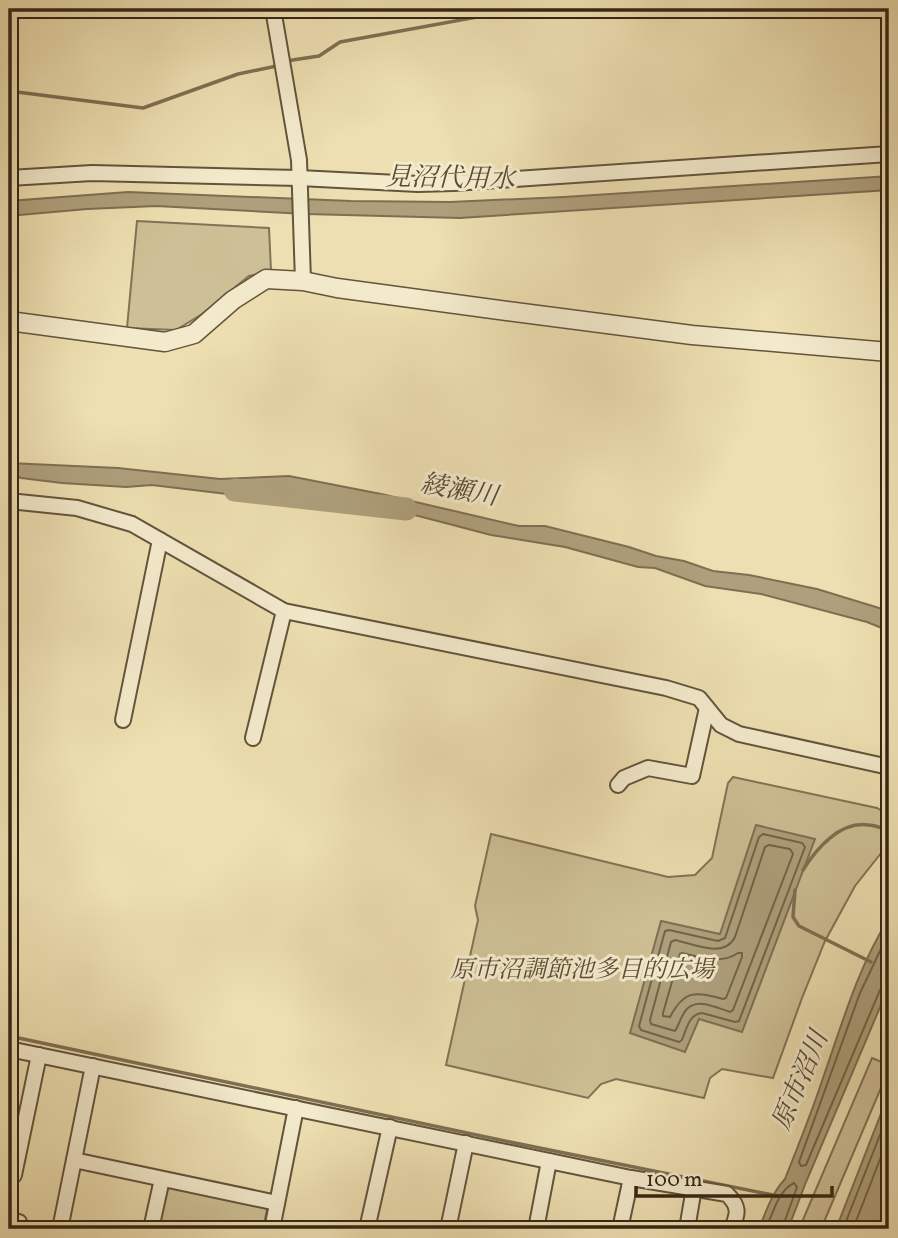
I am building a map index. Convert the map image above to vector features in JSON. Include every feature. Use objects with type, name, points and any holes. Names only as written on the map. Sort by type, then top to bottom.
[{"type":"street","points":[[273,9],[299,160],[303,281]]},
{"type":"street","points":[[9,178],[92,173],[299,177],[418,184],[889,154]]},
{"type":"street","points":[[9,321],[165,342],[194,334],[233,300],[266,279],[303,281],[337,288],[692,335],[889,352]]},
{"type":"street","points":[[9,500],[77,508],[132,524],[284,611],[666,688],[699,698],[722,725],[739,734],[889,767]]},
{"type":"street","points":[[123,720],[160,540]]},
{"type":"street","points":[[253,738],[284,611]]},
{"type":"street","points":[[618,785],[624,778],[648,768],[692,776],[707,708]]},
{"type":"street","points":[[9,1049],[631,1178],[727,1194],[735,1202],[737,1216],[732,1229]]},
{"type":"street","points":[[9,1174],[14,1175],[39,1055]]},
{"type":"street","points":[[60,1229],[93,1066]]},
{"type":"street","points":[[272,1229],[296,1108]]},
{"type":"street","points":[[367,1229],[390,1127]]},
{"type":"street","points":[[448,1229],[466,1143]]},
{"type":"street","points":[[74,1160],[277,1203]]},
{"type":"street","points":[[536,1229],[549,1161]]},
{"type":"street","points":[[620,1229],[631,1178]]},
{"type":"street","points":[[152,1229],[162,1179]]},
{"type":"street","points":[[687,1229],[694,1188]]},
{"type":"street","points":[[9,1220],[19,1222],[17,1229]]},
{"type":"green space","points":[[137,221],[269,228],[271,271],[249,276],[202,314],[176,330],[127,328]]},
{"type":"green space","name":"原市沼調節池多目的広場","points":[[733,777],[877,808],[889,815],[889,843],[855,886],[825,941],[773,1078],[722,1069],[710,1078],[704,1098],[616,1079],[601,1084],[588,1098],[446,1065],[478,920],[475,906],[491,834],[668,877],[695,875],[712,858],[728,783]]},
{"type":"green space","points":[[872,1058],[889,1065],[889,1069],[821,1229],[799,1229]]},
{"type":"green space","points":[[167,1185],[268,1205],[263,1229],[158,1229]]},
{"type":"water","points":[[889,176],[889,190],[460,218],[156,206],[9,216],[9,201],[128,192],[450,202]]},
{"type":"water","points":[[9,463],[118,468],[220,479],[289,476],[519,526],[545,526],[684,561],[713,571],[749,575],[817,589],[889,611],[889,631],[867,622],[761,594],[705,586],[655,568],[638,567],[565,547],[491,535],[355,501],[315,496],[227,494],[152,485],[126,487],[62,483],[21,478],[9,473]]},
{"type":"water","points":[[756,825],[815,839],[742,1032],[699,1019],[685,1052],[630,1033],[661,921],[720,934]]},
{"type":"water","points":[[889,918],[889,986],[788,1229],[759,1229],[773,1196],[785,1179],[868,956]]},
{"type":"water","points":[[889,1093],[889,1229],[836,1229]]},
{"type":"waterway","points":[[286,61],[319,56],[340,42],[521,9]]},
{"type":"waterway","points":[[9,91],[143,108],[238,74],[279,65]]},
{"type":"waterway","name":"綾瀬川","points":[[235,490],[406,509]]},
{"type":"waterway","points":[[803,870],[822,845],[848,827],[872,825],[884,829]]},
{"type":"waterway","points":[[795,890],[793,917],[799,926],[871,962]]},
{"type":"waterway","points":[[9,1036],[778,1196]]},
{"type":"water label","name":"見沼代用水","points":[[450,179]]},
{"type":"water label","name":"原市沼川","points":[[801,1081]]}]
